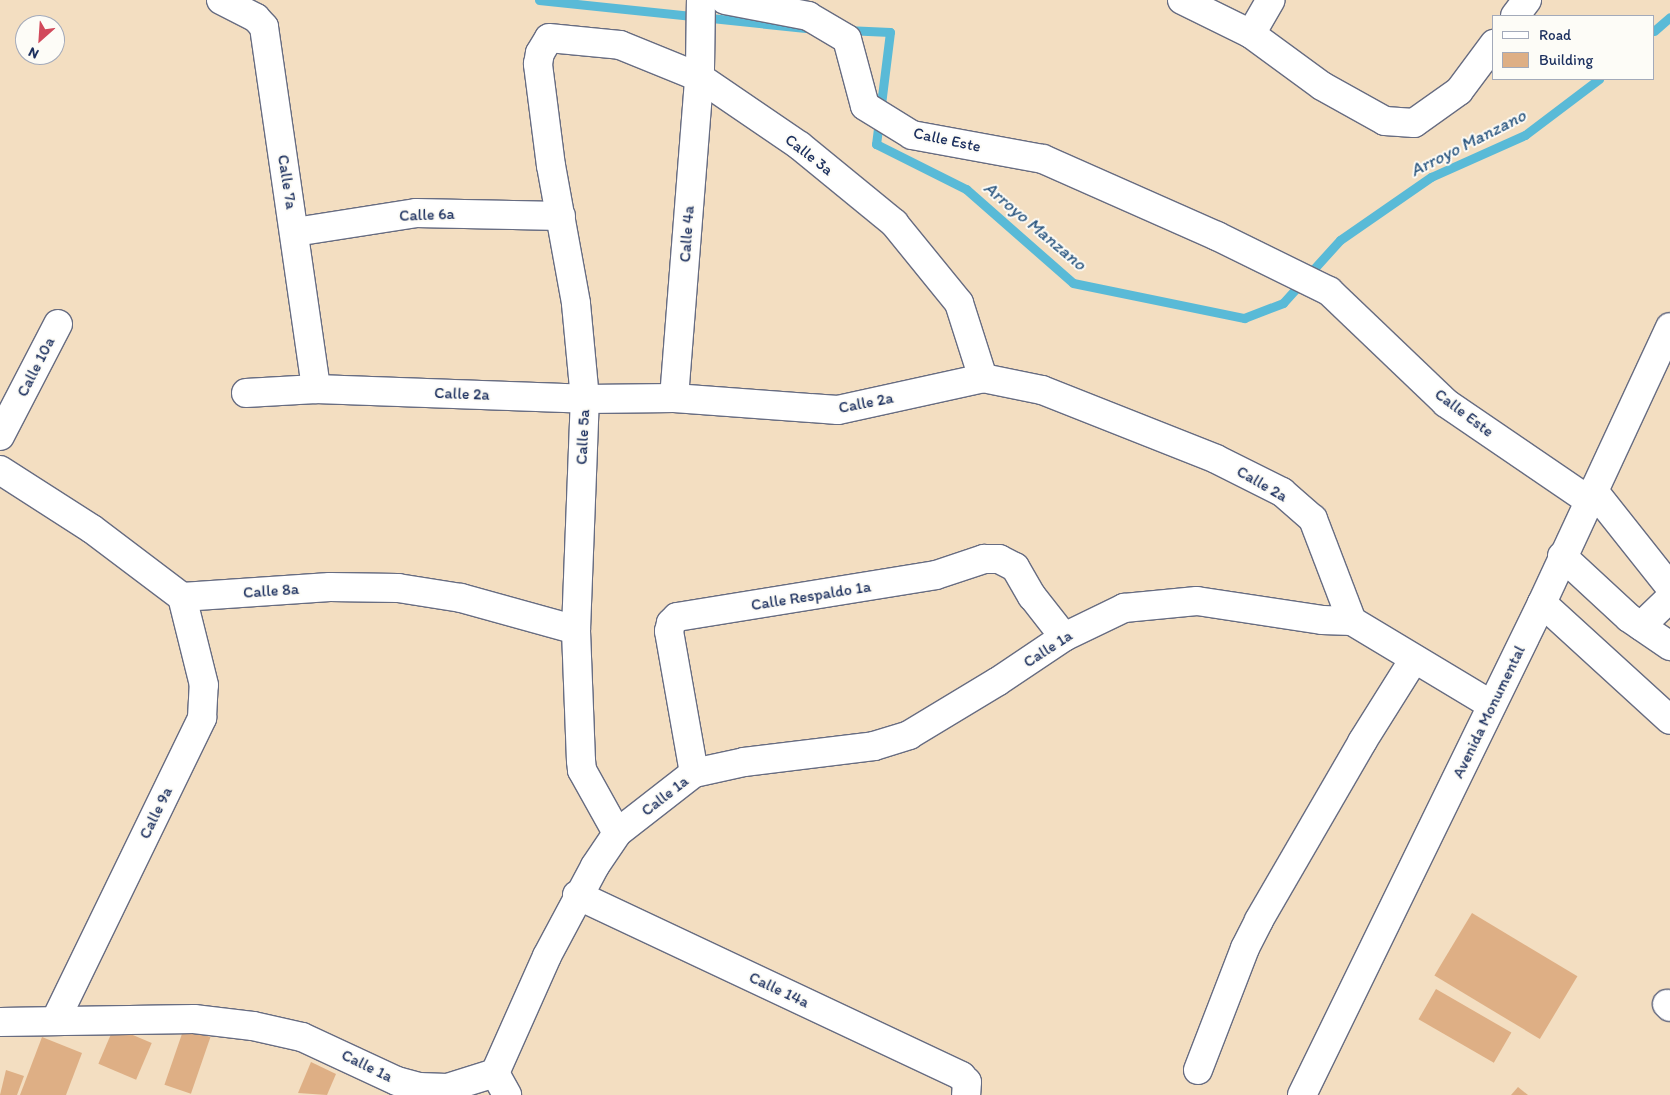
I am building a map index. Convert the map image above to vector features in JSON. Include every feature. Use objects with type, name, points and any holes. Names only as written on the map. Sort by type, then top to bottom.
[{"type":"street","name":"Calle 7a","points":[[222,0],[256,18],[264,27],[295,232],[316,389]]},
{"type":"street","points":[[1182,0],[1251,34],[1322,86],[1384,121],[1414,123],[1459,91],[1492,47]]},
{"type":"street","points":[[1251,34],[1271,0]]},
{"type":"street","points":[[1516,15],[1527,0]]},
{"type":"street","name":"Calle 4a","points":[[674,398],[699,73],[709,2]]},
{"type":"street","name":"Calle Este","points":[[709,2],[808,16],[847,40],[865,106],[912,135],[1043,159],[1217,236],[1329,291],[1446,402],[1591,495],[1670,587]]},
{"type":"street","name":"Calle 3a","points":[[549,38],[620,45],[699,73],[800,146],[894,224],[959,303],[983,378]]},
{"type":"street","name":"Calle 5a","points":[[549,38],[540,53],[538,64],[576,303],[585,399],[576,630],[582,770],[617,833]]},
{"type":"street","name":"Calle 6a","points":[[295,232],[416,213],[561,216]]},
{"type":"street","name":"Calle 10a","points":[[0,436],[58,324]]},
{"type":"street","name":"Avenida Monumental","points":[[1302,1095],[1542,603],[1562,556],[1670,327]]},
{"type":"street","name":"Calle 2a","points":[[246,392],[316,389],[585,399],[674,398],[838,410],[983,378],[1042,390],[1216,459],[1282,492],[1313,519],[1352,621]]},
{"type":"street","points":[[0,470],[92,529],[182,597]]},
{"type":"street","points":[[1562,556],[1641,626],[1670,646]]},
{"type":"street","name":"Calle Respaldo 1a","points":[[694,773],[669,630],[670,623],[677,617],[936,576],[984,559],[999,559],[1015,566],[1032,596],[1064,637]]},
{"type":"street","name":"Calle 8a","points":[[182,597],[330,588],[398,588],[461,598],[576,630]]},
{"type":"street","name":"Calle 9a","points":[[56,1019],[202,718],[204,685],[182,597]]},
{"type":"street","points":[[1641,626],[1670,598]]},
{"type":"street","name":"Calle 1a","points":[[0,1022],[56,1019],[194,1019],[282,1031],[318,1043],[397,1081],[419,1087],[447,1088],[501,1084],[578,895],[617,833],[694,773],[744,762],[874,746],[909,735],[990,687],[1064,637],[1124,608],[1198,601],[1285,615],[1352,621],[1492,705]]},
{"type":"street","points":[[1542,603],[1670,720]]},
{"type":"street","points":[[1198,1070],[1245,948],[1362,742],[1414,659]]},
{"type":"street","name":"Calle 14a","points":[[578,895],[961,1076],[967,1082],[966,1095]]},
{"type":"building","points":[[1472,913],[1577,976],[1540,1039],[1434,976]]},
{"type":"building","points":[[1436,989],[1511,1032],[1494,1063],[1418,1019]]},
{"type":"building","points":[[114,1027],[152,1043],[136,1080],[98,1064]]},
{"type":"building","points":[[184,1028],[210,1037],[191,1094],[164,1085]]},
{"type":"building","points":[[42,1037],[82,1053],[66,1095],[20,1095]]},
{"type":"building","points":[[311,1062],[336,1074],[327,1095],[298,1093]]},
{"type":"building","points":[[6,1070],[24,1076],[17,1095],[0,1095]]},
{"type":"building","points":[[1518,1087],[1528,1095],[1511,1095]]},
{"type":"waterway","name":"Arroyo Manzano","points":[[539,0],[806,28]]},
{"type":"waterway","name":"Arroyo Manzano","points":[[1655,30],[1670,17]]},
{"type":"waterway","name":"Arroyo Manzano","points":[[846,30],[890,32],[876,144],[966,189],[1073,283],[1244,318],[1283,303],[1340,240],[1431,177],[1525,135],[1598,80]]}]
